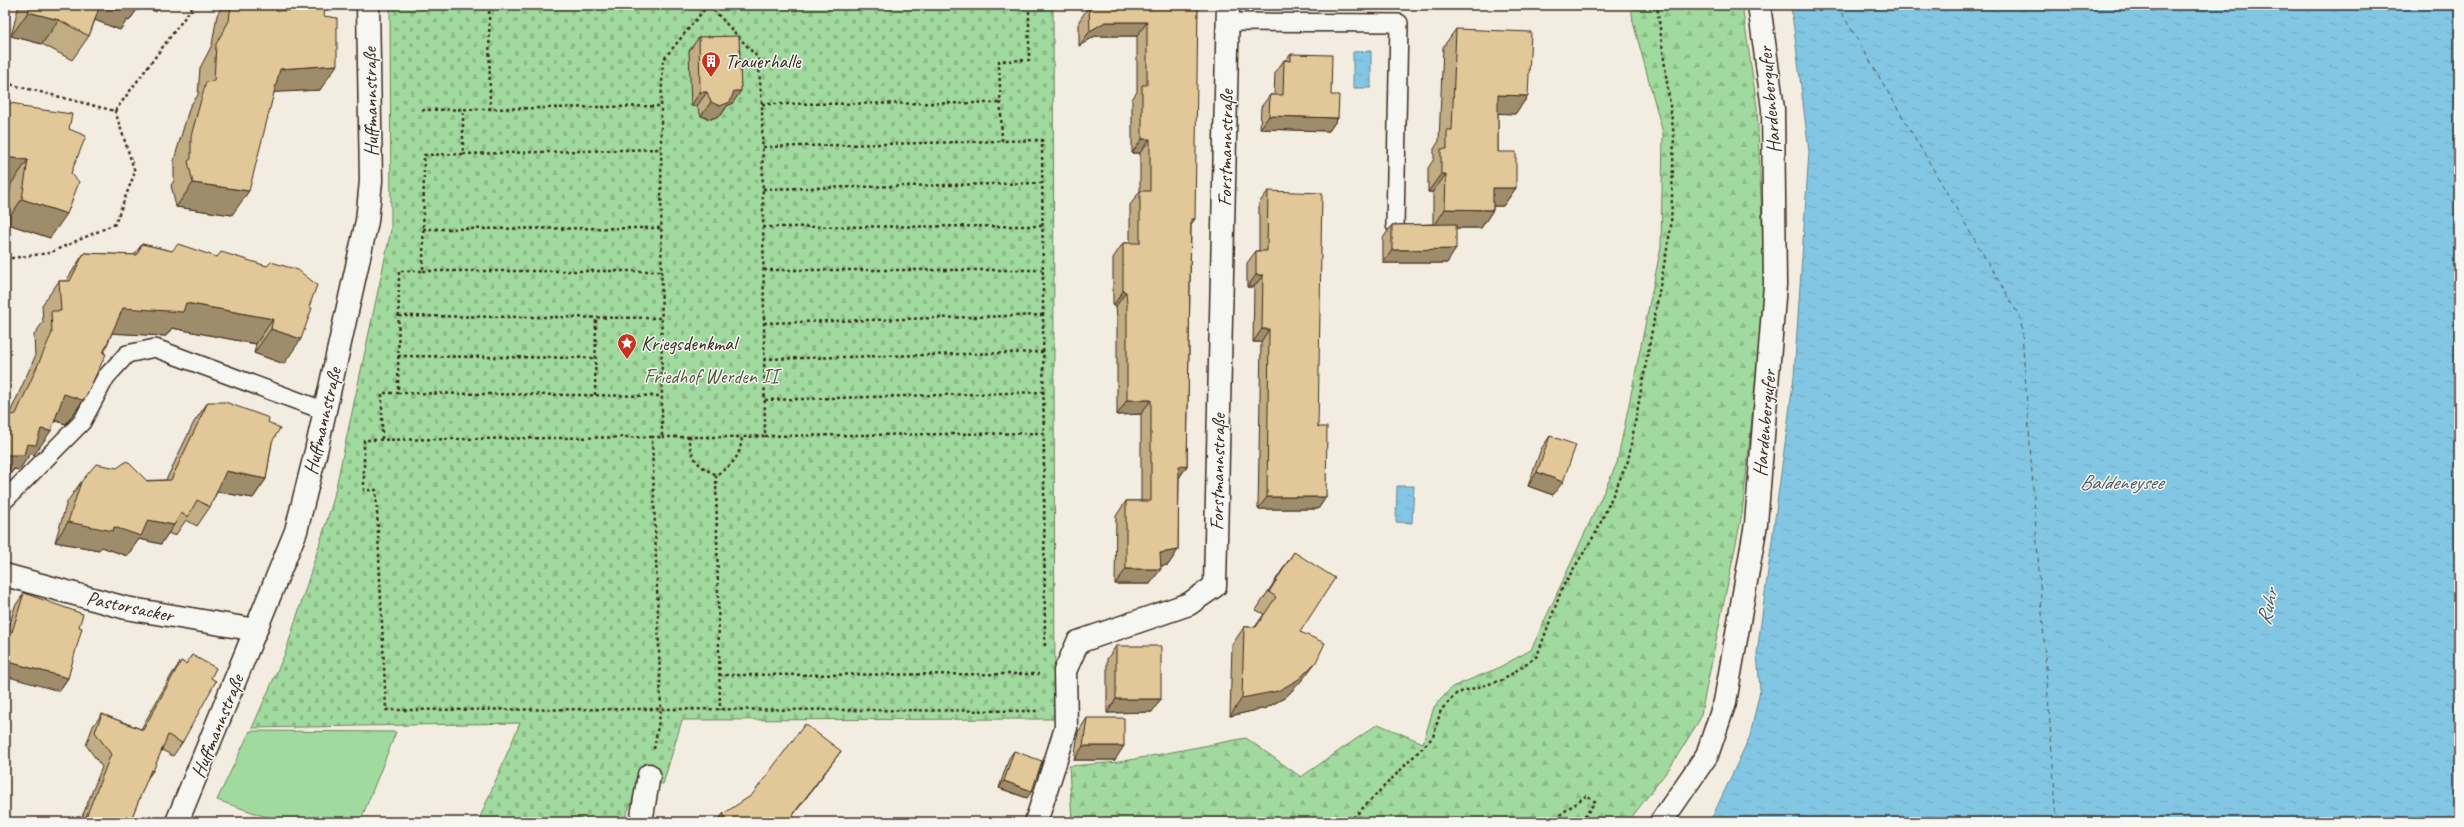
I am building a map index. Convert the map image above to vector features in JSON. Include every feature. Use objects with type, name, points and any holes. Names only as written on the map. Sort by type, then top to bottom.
[{"type":"street","name":"Huffmannstraße","points":[[184,820],[256,630],[296,531],[325,411],[366,221],[371,181],[368,5]]},
{"type":"street","name":"Hardenbergufer","points":[[1661,822],[1707,755],[1725,702],[1756,524],[1775,285],[1773,109],[1759,5]]},
{"type":"street","name":"Forstmannstraße","points":[[1036,822],[1066,728],[1065,671],[1078,642],[1189,604],[1215,586],[1228,14]]},
{"type":"street","name":"Pastorsacker","points":[[5,575],[126,608],[256,630]]},
{"type":"street","points":[[641,822],[649,775]]},
{"type":"lane","name":"Forstmannstraße","points":[[1228,14],[1400,23],[1395,225]]},
{"type":"lane","points":[[5,500],[82,422],[106,377],[127,354],[155,348],[325,411]]},
{"type":"path","points":[[115,111],[194,5]]},
{"type":"path","points":[[489,5],[490,109]]},
{"type":"path","points":[[662,437],[661,106],[663,60],[708,5],[758,58],[762,104],[765,436]]},
{"type":"path","points":[[1002,141],[999,61],[1029,60],[1029,5]]},
{"type":"path","points":[[1349,822],[1433,737],[1441,710],[1458,693],[1503,680],[1537,656],[1563,586],[1597,531],[1628,461],[1671,227],[1674,136],[1657,5]]},
{"type":"path","points":[[5,83],[115,111]]},
{"type":"path","points":[[762,104],[1000,103]]},
{"type":"path","points":[[422,110],[661,106]]},
{"type":"path","points":[[463,110],[463,154]]},
{"type":"path","points":[[5,259],[48,253],[114,224],[135,172],[115,111]]},
{"type":"path","points":[[762,147],[1042,140],[1045,651]]},
{"type":"path","points":[[423,271],[424,155],[661,149]]},
{"type":"path","points":[[763,189],[1042,184]]},
{"type":"path","points":[[763,227],[1042,226]]},
{"type":"path","points":[[423,229],[661,228]]},
{"type":"path","points":[[764,270],[1042,270]]},
{"type":"path","points":[[398,393],[399,271],[661,271]]},
{"type":"path","points":[[764,323],[1043,315]]},
{"type":"path","points":[[399,316],[661,318]]},
{"type":"path","points":[[595,395],[596,318]]},
{"type":"path","points":[[764,359],[1043,352]]},
{"type":"path","points":[[398,356],[595,358]]},
{"type":"path","points":[[765,400],[1044,392]]},
{"type":"path","points":[[382,439],[382,393],[661,396]]},
{"type":"path","points":[[1044,433],[364,440],[364,490],[376,490],[386,710],[662,709],[1046,711]]},
{"type":"path","points":[[649,775],[662,709],[652,437]]},
{"type":"path","points":[[688,437],[692,456],[701,468],[716,475]]},
{"type":"path","points":[[716,475],[732,465],[740,450],[742,437]]},
{"type":"path","points":[[716,475],[720,710]]},
{"type":"path","points":[[720,675],[1046,674]]},
{"type":"path","points":[[1550,822],[1587,795],[1595,802],[1581,822]]},
{"type":"green space","name":"Friedhof Werden II","points":[[390,5],[1053,5],[1055,719],[682,720],[663,784],[641,780],[623,822],[478,822],[520,723],[252,728],[286,651],[333,501],[391,230]]},
{"type":"green space","points":[[1631,5],[1742,5],[1757,106],[1765,292],[1742,514],[1700,719],[1671,766],[1628,822],[1072,822],[1069,766],[1119,762],[1246,738],[1301,777],[1378,724],[1423,743],[1434,707],[1452,687],[1496,669],[1531,650],[1617,463],[1661,247],[1663,133],[1633,22]]},
{"type":"green space","points":[[250,731],[396,732],[360,822],[281,822],[217,800]]},
{"type":"water","name":"Baldeneysee","points":[[1791,5],[2459,5],[2459,822],[1710,822],[1750,736],[1760,690],[1757,653],[1794,376],[1809,152]]},
{"type":"water","points":[[1371,51],[1371,88],[1353,88],[1353,52]]},
{"type":"water","points":[[1397,486],[1414,486],[1412,523],[1396,522]]},
{"type":"building","points":[[30,5],[100,5],[89,36],[59,20],[28,12]]},
{"type":"building","points":[[231,5],[278,5],[276,11],[325,9],[324,16],[337,18],[337,65],[280,69],[249,191],[193,183],[188,161],[191,159],[191,136],[206,82],[214,81],[216,44],[229,21]]},
{"type":"building","points":[[1090,5],[1198,5],[1195,219],[1191,219],[1187,466],[1179,466],[1178,550],[1160,553],[1161,569],[1126,569],[1126,501],[1151,501],[1151,400],[1127,400],[1127,304],[1126,292],[1123,291],[1123,243],[1140,243],[1140,191],[1150,191],[1150,139],[1142,139],[1142,85],[1147,85],[1147,22],[1105,22],[1090,31]]},
{"type":"building","points":[[1456,29],[1531,32],[1528,96],[1498,95],[1498,152],[1516,152],[1516,188],[1493,188],[1493,210],[1445,209],[1446,174],[1441,174],[1441,149],[1447,149],[1447,130],[1452,130]]},
{"type":"building","name":"Trauerhalle","points":[[739,36],[741,91],[734,91],[730,102],[720,106],[711,102],[707,92],[700,92],[699,37]]},
{"type":"building","points":[[1291,54],[1332,55],[1331,95],[1339,95],[1338,118],[1269,116],[1270,95],[1283,95],[1284,60],[1291,61]]},
{"type":"building","points":[[5,102],[22,105],[22,107],[72,114],[69,129],[86,136],[71,173],[79,182],[67,214],[22,199],[28,160],[5,157]]},
{"type":"building","points":[[1268,191],[1322,193],[1318,427],[1327,427],[1326,497],[1267,497],[1269,329],[1262,329],[1263,275],[1256,275],[1256,251],[1267,251]]},
{"type":"building","points":[[1456,224],[1456,249],[1392,250],[1392,225]]},
{"type":"building","points":[[142,244],[172,251],[178,244],[217,257],[221,252],[267,266],[271,262],[298,270],[317,285],[309,307],[312,308],[301,339],[271,329],[273,319],[186,303],[183,312],[123,308],[103,353],[106,354],[85,398],[82,400],[64,394],[51,431],[41,429],[36,445],[27,444],[24,455],[5,455],[5,416],[16,414],[52,333],[51,311],[61,311],[59,281],[70,281],[84,253],[137,255]]},
{"type":"building","points":[[208,402],[225,402],[269,418],[268,422],[280,428],[272,442],[266,479],[226,471],[210,507],[197,500],[188,517],[181,513],[174,525],[148,520],[141,536],[114,527],[113,531],[68,522],[81,482],[96,464],[117,468],[127,461],[147,481],[171,480]]},
{"type":"building","points":[[1550,436],[1576,445],[1563,482],[1537,472]]},
{"type":"building","points":[[1294,552],[1335,578],[1300,632],[1325,643],[1316,662],[1299,679],[1278,691],[1242,698],[1244,627],[1256,627],[1276,597],[1269,592]]},
{"type":"building","points":[[24,593],[83,614],[79,627],[82,628],[68,678],[5,661],[5,629],[12,632]]},
{"type":"building","points":[[1116,646],[1161,646],[1161,699],[1116,699]]},
{"type":"building","points":[[192,655],[216,668],[211,678],[216,681],[182,743],[168,735],[153,771],[151,770],[130,822],[84,822],[111,754],[95,732],[102,714],[143,730],[181,661],[186,664]]},
{"type":"building","points":[[1087,718],[1124,718],[1124,746],[1083,746]]},
{"type":"building","points":[[805,724],[841,751],[794,813],[792,822],[728,822],[723,814],[752,795]]},
{"type":"building","points":[[1014,751],[1042,761],[1032,791],[1004,781]]},
{"type":"ferry route","points":[[1837,5],[2021,319],[2057,822]]},
{"type":"place","name":"Trauerhalle","points":[[711,78]]},
{"type":"place","name":"Kriegsdenkmal","points":[[627,360]]},
{"type":"water label","name":"Ruhr","points":[[2267,607]]}]
